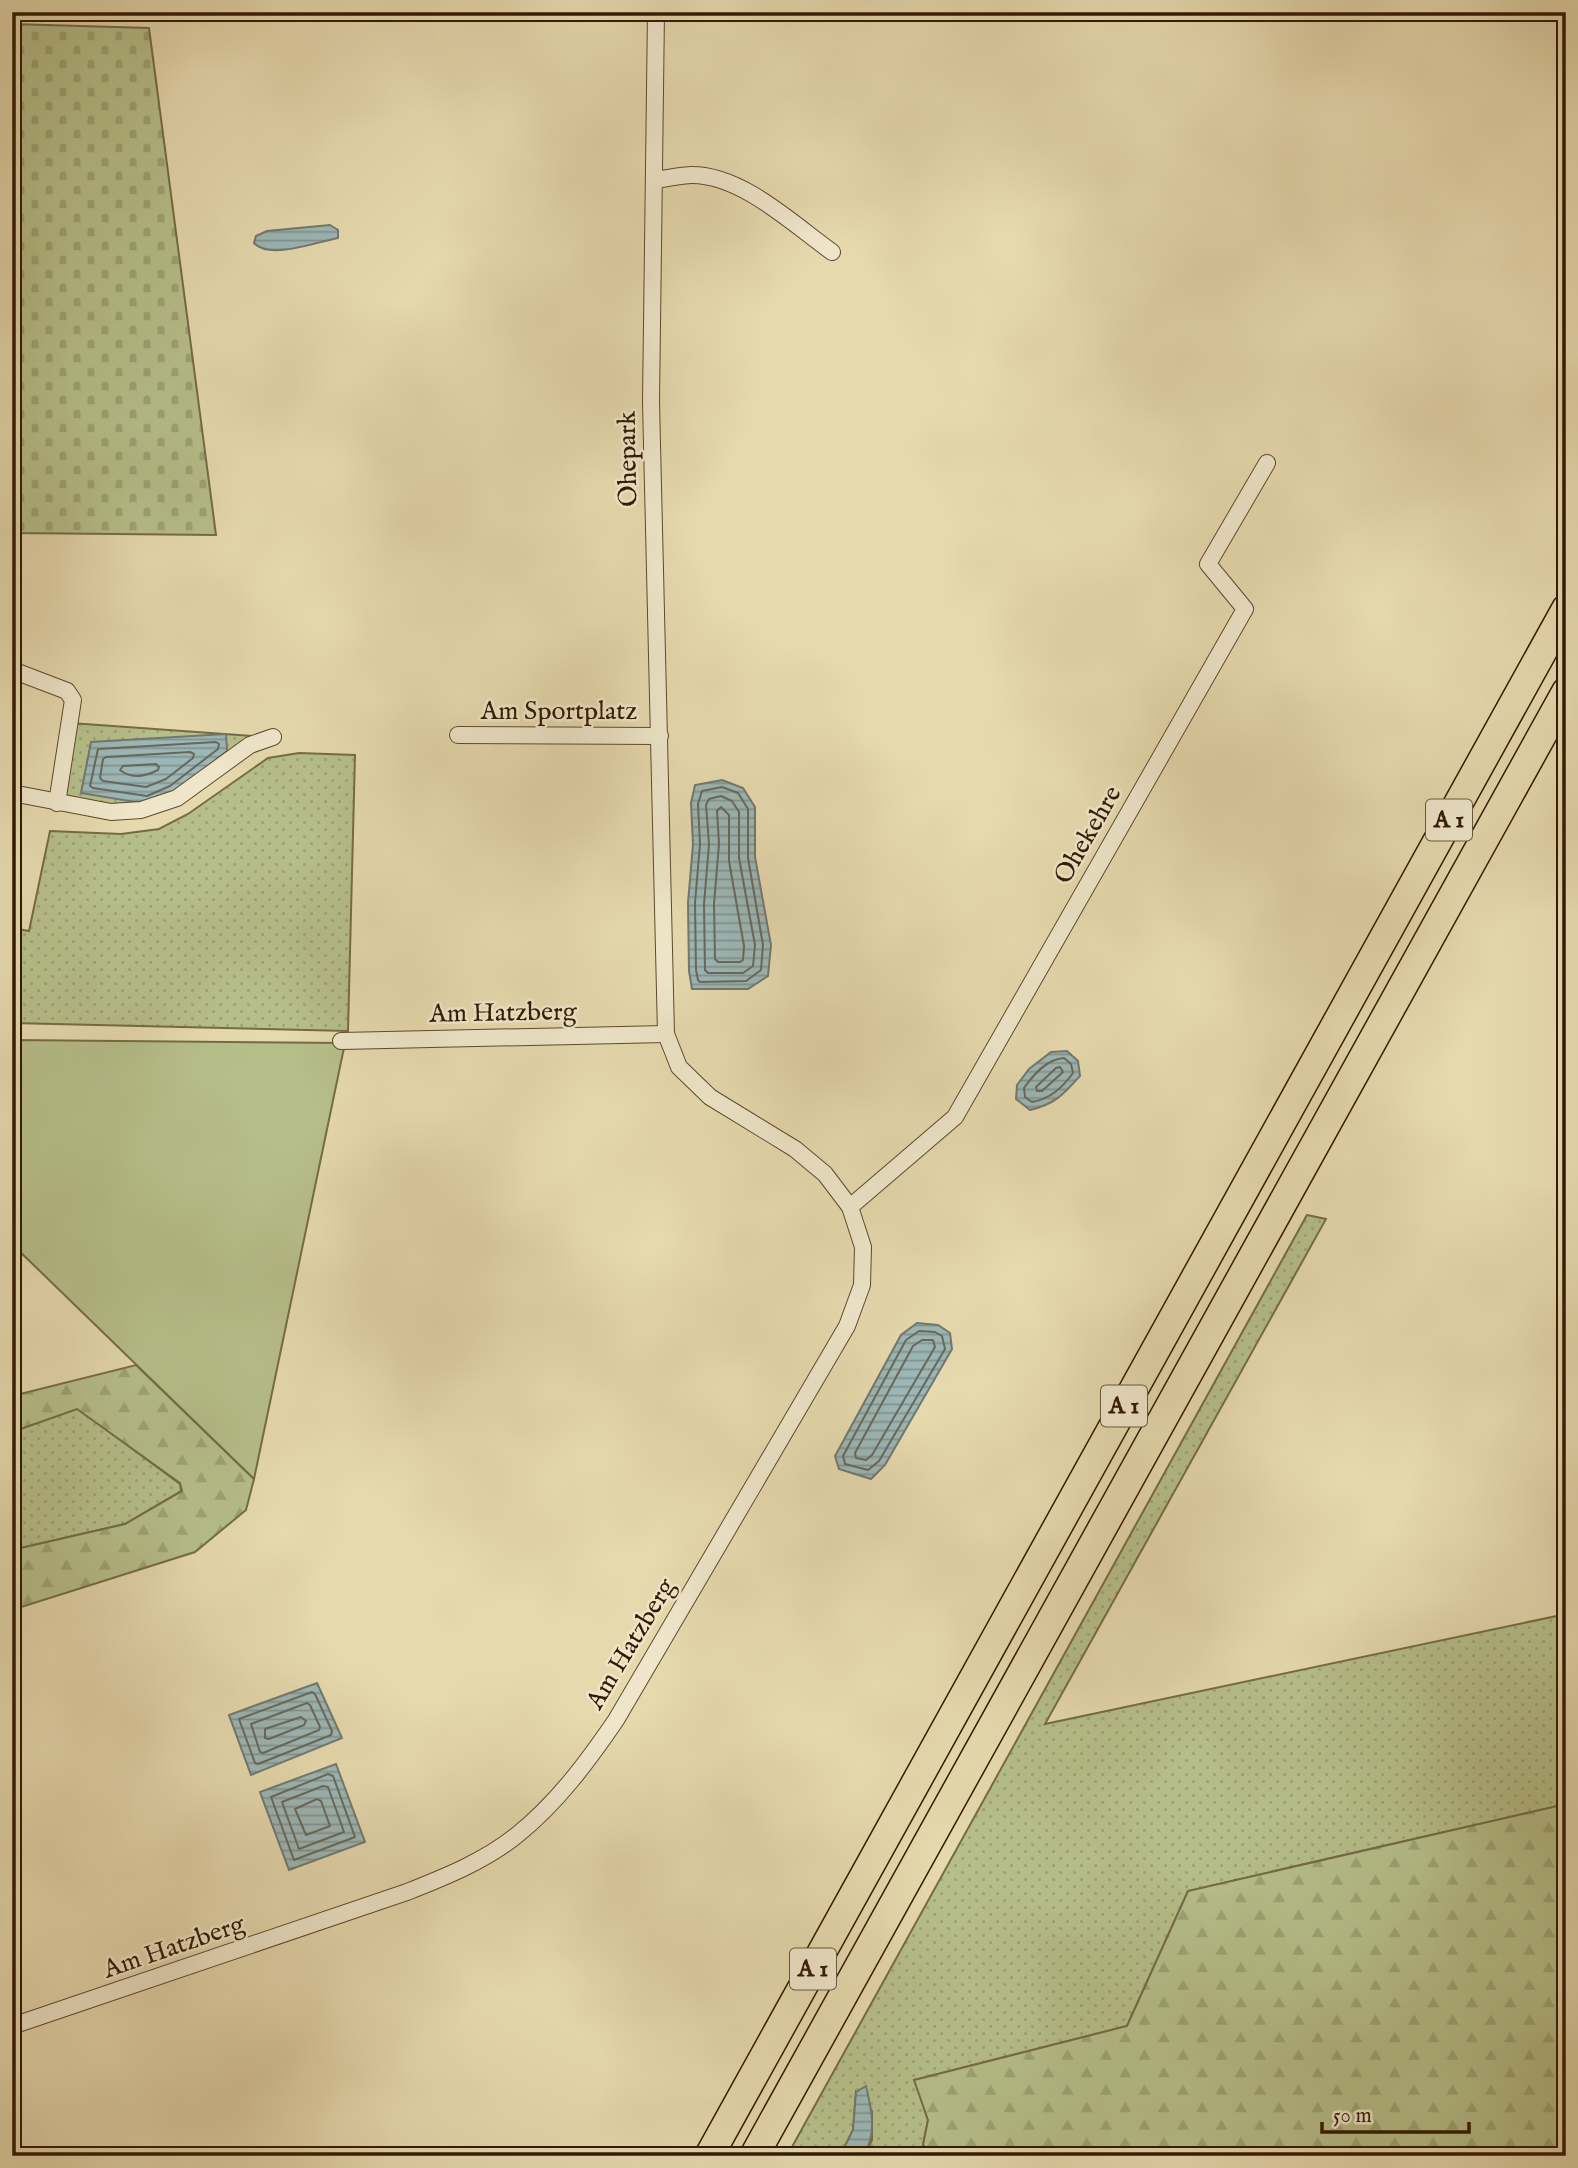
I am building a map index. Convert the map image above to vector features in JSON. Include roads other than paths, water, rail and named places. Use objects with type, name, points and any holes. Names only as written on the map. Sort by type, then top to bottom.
[{"type":"highway","name":"A 1","points":[[709,2156],[1566,609]]},
{"type":"highway","name":"A 1","points":[[754,2156],[1566,692]]},
{"type":"highway","points":[[776,2156],[829,2018]]},
{"type":"street","name":"Ohepark","points":[[656,12],[651,402],[660,736]]},
{"type":"street","points":[[654,180],[692,175],[728,181],[755,196],[832,252]]},
{"type":"street","name":"Ohekehre","points":[[850,1206],[955,1117],[1245,609],[1208,564],[1267,463]]},
{"type":"street","points":[[12,670],[67,691],[73,700],[57,803]]},
{"type":"street","name":"Am Sportplatz","points":[[458,735],[660,736]]},
{"type":"street","name":"Am Hatzberg","points":[[12,2026],[255,1945],[426,1884],[464,1868],[518,1834],[542,1812],[592,1755],[616,1720],[847,1326],[862,1285],[863,1247],[850,1206],[825,1174],[795,1149],[710,1097],[679,1067],[666,1034],[660,736]]},
{"type":"street","points":[[12,793],[111,812],[141,810],[177,798],[250,745],[273,737]]},
{"type":"street","name":"Am Hatzberg","points":[[341,1041],[666,1034]]},
{"type":"water","points":[[330,225],[338,230],[338,238],[282,250],[261,248],[254,243],[256,236],[267,231]]},
{"type":"water","points":[[226,734],[227,751],[174,793],[147,804],[81,793],[91,742]]},
{"type":"water","points":[[722,780],[743,788],[755,807],[755,857],[771,945],[768,976],[748,989],[692,989],[689,971],[688,903],[693,844],[691,803],[695,785]]},
{"type":"water","points":[[1067,1051],[1078,1061],[1080,1076],[1063,1094],[1046,1105],[1030,1110],[1016,1099],[1017,1085],[1029,1069],[1051,1052]]},
{"type":"water","points":[[917,1323],[938,1325],[950,1333],[952,1349],[885,1465],[871,1479],[839,1469],[835,1456],[901,1335]]},
{"type":"water","points":[[317,1683],[342,1738],[251,1775],[229,1715]]},
{"type":"water","points":[[336,1764],[365,1842],[289,1870],[260,1792]]},
{"type":"water","points":[[866,2086],[872,2121],[868,2147],[864,2156],[840,2156],[853,2130],[856,2092]]}]
